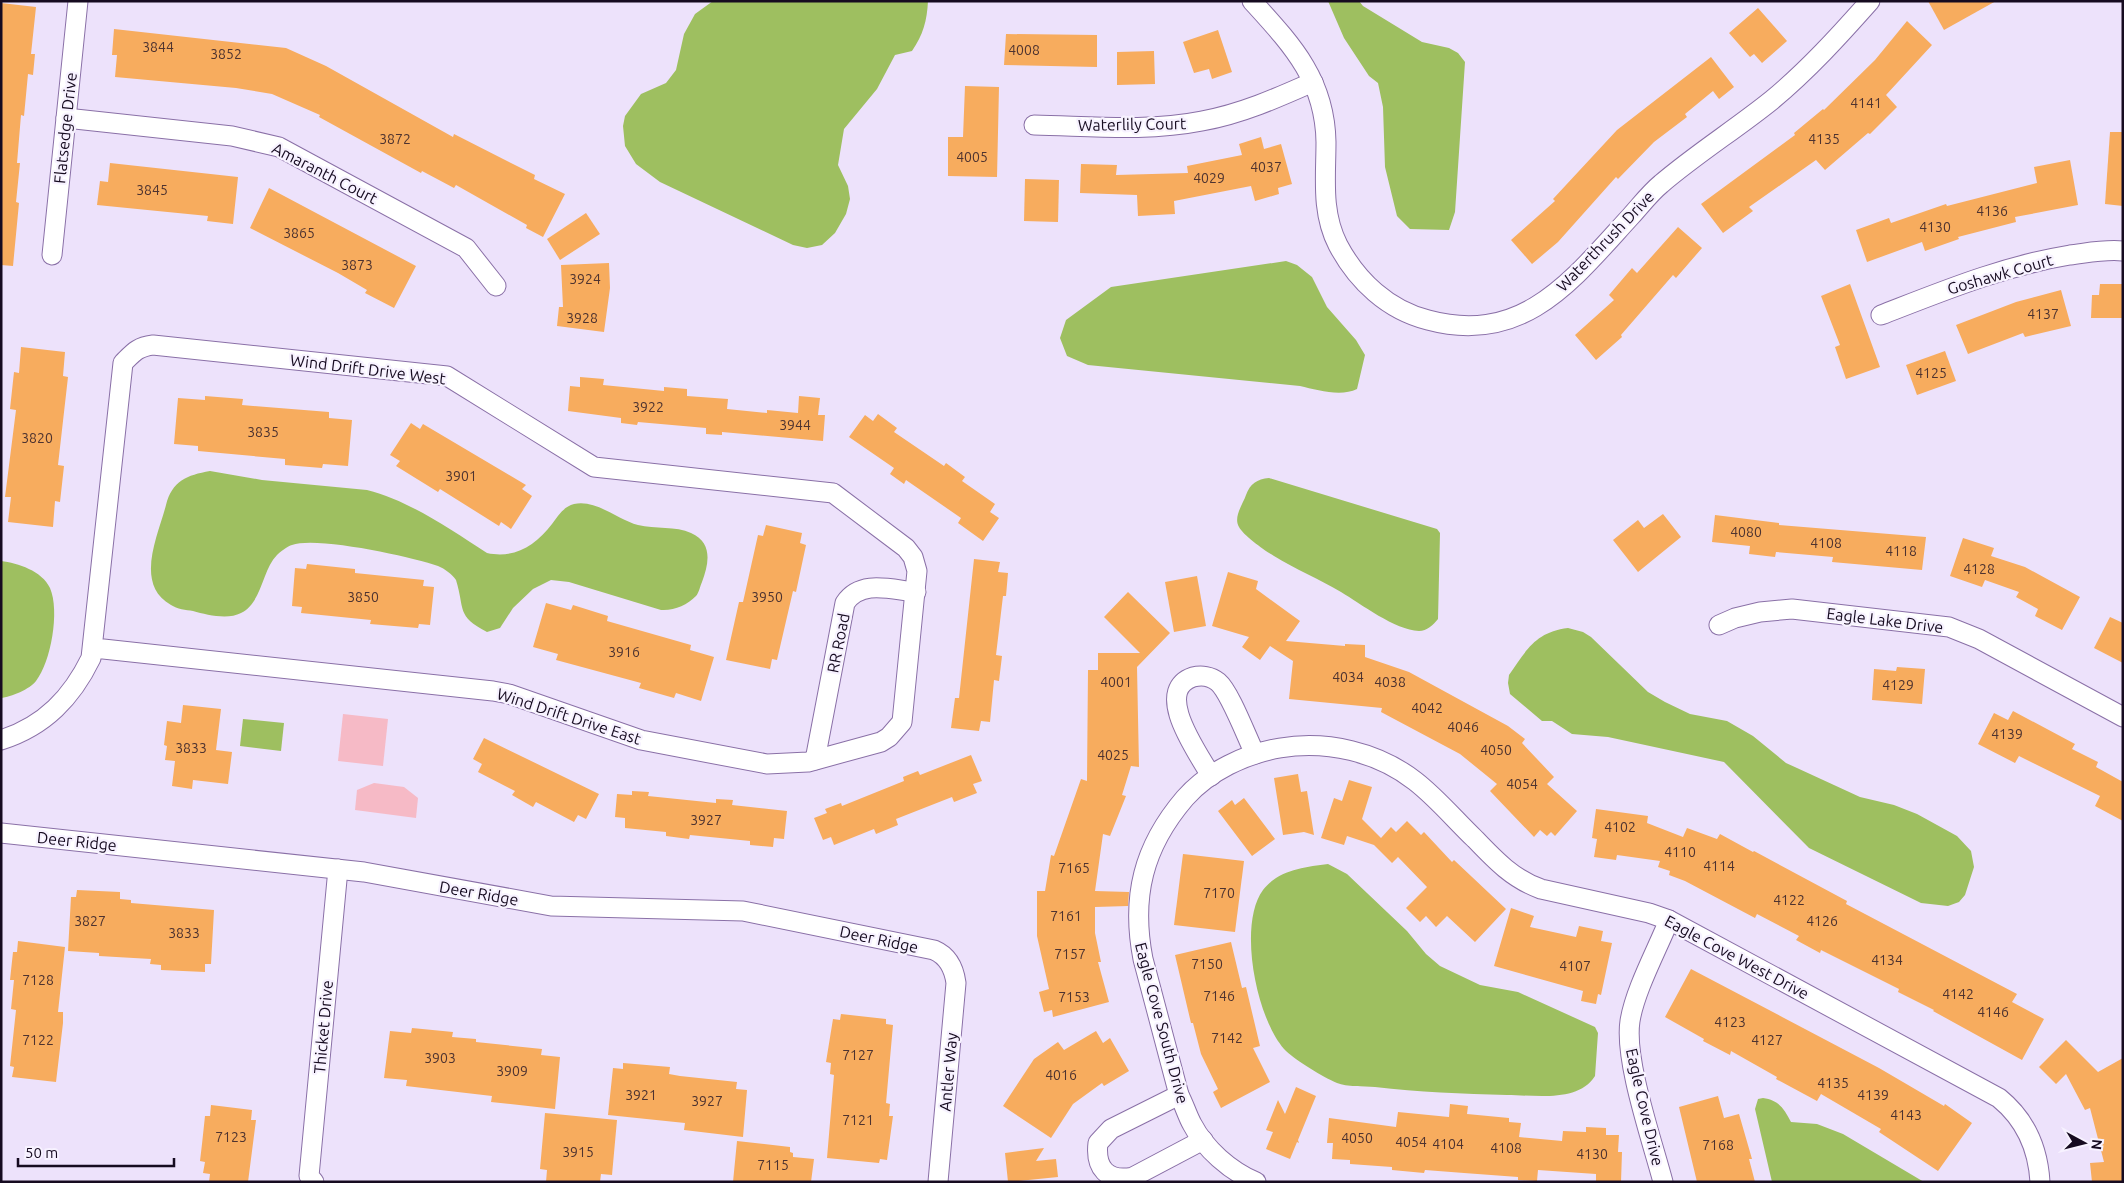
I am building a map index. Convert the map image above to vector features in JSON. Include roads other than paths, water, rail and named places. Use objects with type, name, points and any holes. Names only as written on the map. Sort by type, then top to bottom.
[{"type":"street","name":"Flatsedge Drive","points":[[52,255],[78,1]]},
{"type":"street","name":"Waterthrush Drive","points":[[1252,1],[1299,55],[1313,82],[1322,108],[1326,141],[1325,197],[1328,216],[1338,244],[1353,269],[1372,290],[1388,302],[1415,316],[1451,325],[1482,326],[1511,320],[1526,314],[1559,291],[1575,277],[1656,188],[1772,100],[1826,51],[1870,1]]},
{"type":"street","name":"Waterlily Court","points":[[1034,125],[1141,127],[1195,122],[1251,108],[1313,82]]},
{"type":"street","name":"Amaranth Court","points":[[66,118],[232,136],[280,147],[466,248],[496,286]]},
{"type":"street","name":"Goshawk Court","points":[[1881,315],[1971,280],[2023,264],[2098,251],[2123,251]]},
{"type":"street","name":"Wind Drift Drive West","points":[[1,740],[38,724],[67,699],[79,682],[94,648],[123,363],[139,347],[153,345],[438,374],[451,378],[594,467],[833,493],[906,548],[913,557],[917,571],[916,592]]},
{"type":"street","name":"RR Road","points":[[815,760],[845,602],[853,592],[863,588],[916,592]]},
{"type":"street","name":"Wind Drift Drive East","points":[[94,648],[492,691],[509,694],[641,740],[767,764],[791,764],[815,760],[881,742],[889,737],[902,722],[916,592]]},
{"type":"street","name":"Eagle Lake Drive","points":[[1718,625],[1760,612],[1792,609],[1949,627],[1979,639],[2123,717]]},
{"type":"street","points":[[1211,776],[1178,714],[1175,703],[1176,693],[1191,678],[1205,676],[1218,682],[1255,754]]},
{"type":"street","name":"Eagle Cove West Drive","points":[[1211,776],[1223,768],[1255,754],[1287,746],[1318,745],[1347,749],[1374,758],[1417,782],[1499,864],[1521,880],[1540,888],[1669,920],[2000,1098],[2019,1117],[2034,1146],[2040,1182]]},
{"type":"street","name":"Eagle Cove South Drive","points":[[1211,776],[1188,795],[1165,823],[1151,850],[1138,899],[1139,939],[1179,1095],[1193,1127],[1219,1158],[1256,1182]]},
{"type":"street","name":"Deer Ridge","points":[[1,833],[338,869],[551,906],[743,911],[929,949],[938,952],[950,963]]},
{"type":"street","name":"Thicket Drive","points":[[314,1182],[309,1176],[338,869]]},
{"type":"street","name":"Eagle Cove Drive","points":[[1663,1182],[1633,1064],[1629,1030],[1634,1006],[1669,920]]},
{"type":"street","name":"Antler Way","points":[[938,1182],[956,983],[955,971],[950,963]]},
{"type":"street","points":[[1179,1095],[1111,1129],[1098,1143],[1098,1160],[1110,1174],[1124,1179],[1133,1177],[1203,1140]]}]
